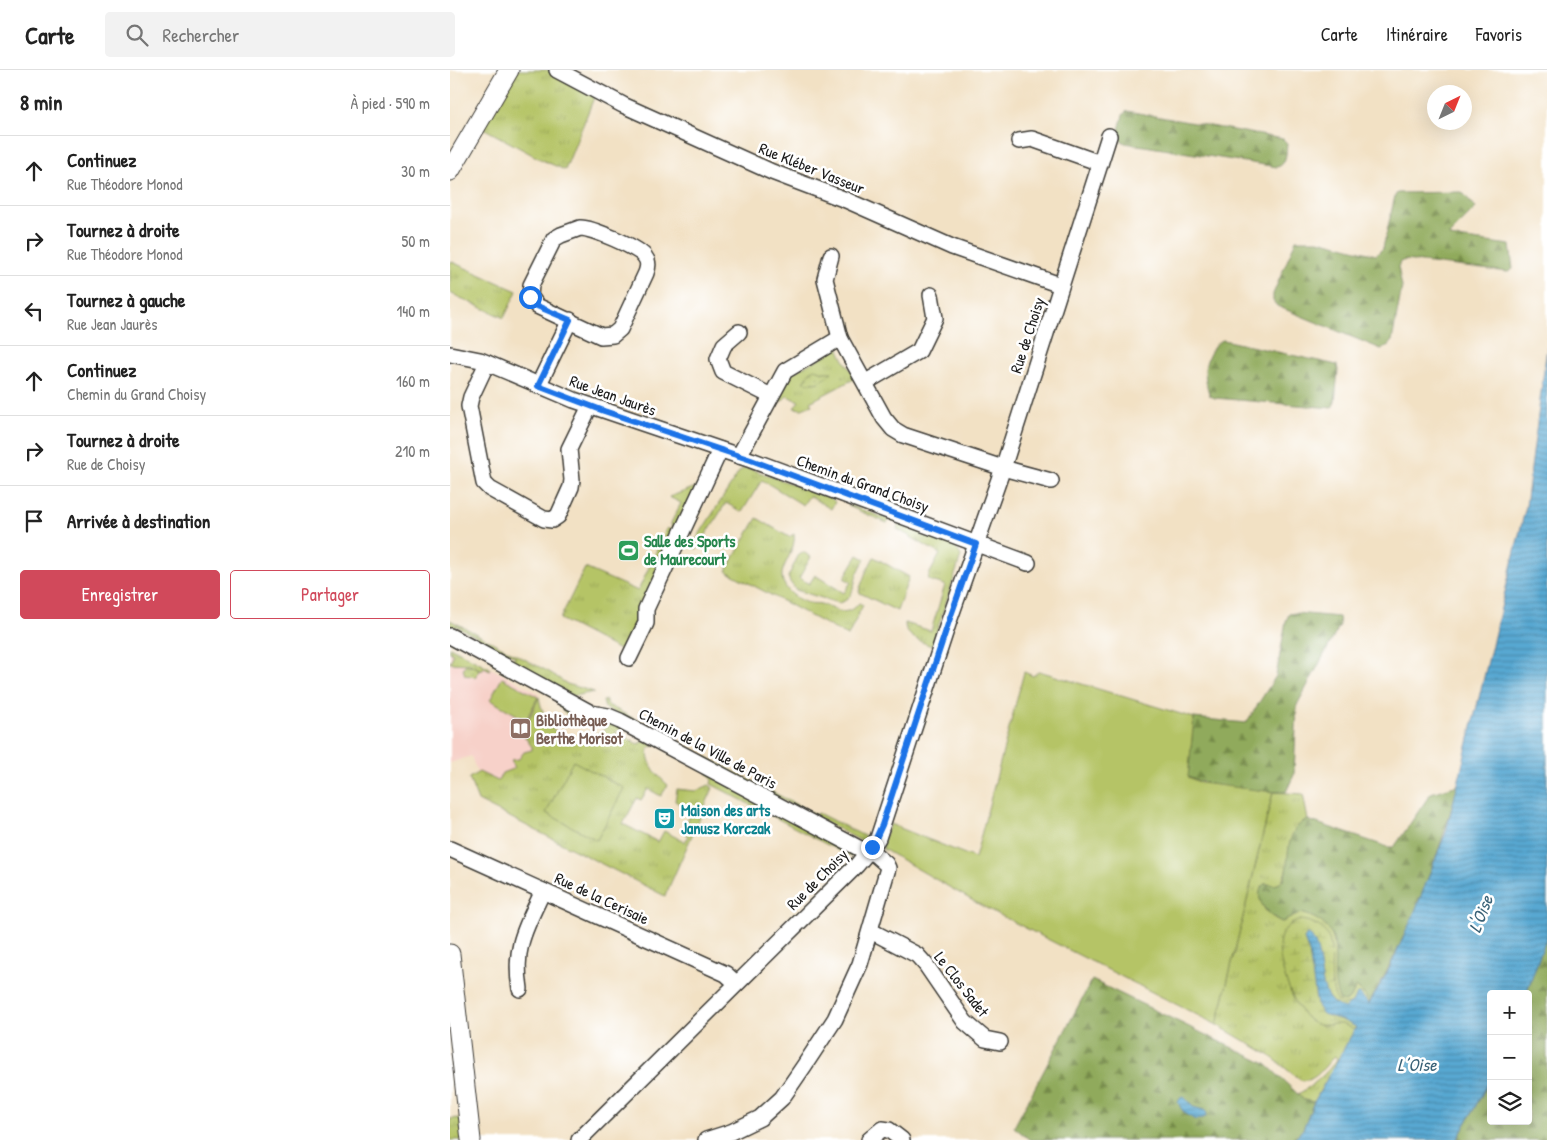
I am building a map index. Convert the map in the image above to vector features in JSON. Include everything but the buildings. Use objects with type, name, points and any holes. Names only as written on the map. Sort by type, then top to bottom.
[{"type":"main road","points":[[450,171],[509,70]]},
{"type":"main road","points":[[450,954],[471,1140]]},
{"type":"street","name":"Rue Kléber Vasseur","points":[[557,70],[615,101],[772,172],[846,200],[952,247],[1060,285]]},
{"type":"street","name":"Rue de Choisy","points":[[579,1140],[869,851],[878,838],[949,621],[1003,468],[1109,136]]},
{"type":"street","points":[[1019,141],[1032,139],[1100,163]]},
{"type":"street","points":[[580,228],[587,228],[644,256],[648,264],[646,273],[616,334],[605,337],[570,320],[537,306],[530,296],[532,286],[554,239],[580,228]]},
{"type":"street","points":[[831,256],[825,279],[840,338],[866,382],[884,418],[893,429],[903,435],[1003,468],[1050,481]]},
{"type":"street","points":[[866,382],[920,351],[934,318],[931,295]]},
{"type":"street","points":[[538,386],[570,320]]},
{"type":"street","points":[[739,332],[724,345],[718,360],[723,372],[771,396]]},
{"type":"street","points":[[739,456],[781,375],[788,368],[840,338]]},
{"type":"street","name":"Rue Jean Jaurès","points":[[450,354],[480,360],[538,386],[590,406],[739,456]]},
{"type":"street","points":[[487,363],[471,396],[469,406],[484,483],[498,494],[544,519],[552,520],[558,516],[571,487],[570,449],[590,406]]},
{"type":"street","points":[[629,658],[646,624],[646,609],[720,450]]},
{"type":"street","name":"Chemin du Grand Choisy","points":[[739,456],[976,544]]},
{"type":"street","points":[[976,544],[1028,563]]},
{"type":"street","name":"Chemin de la Ville de Paris","points":[[450,636],[591,713],[608,716],[620,721],[869,851],[886,864],[888,868],[871,931]]},
{"type":"street","name":"Rue de la Cerisaie","points":[[450,849],[726,974],[736,983]]},
{"type":"street","points":[[520,988],[518,964],[522,936],[543,890]]},
{"type":"street","points":[[706,1140],[742,1134],[782,1098],[835,1019],[860,964],[871,931]]},
{"type":"street","name":"Le Clos Sadet","points":[[871,931],[917,955],[965,1022],[985,1039],[1000,1042]]},
{"type":"street","points":[[869,1140],[882,1129],[889,1130],[902,1140]]},
{"type":"shaded area","points":[[450,647],[538,693],[539,697],[527,720],[527,729],[524,737],[533,750],[526,753],[515,768],[498,782],[477,772],[471,756],[450,763]]},
{"type":"green space","points":[[516,70],[548,70],[595,95],[565,170],[542,160],[483,128]]},
{"type":"green space","points":[[1127,111],[1283,139],[1287,143],[1285,158],[1283,164],[1277,167],[1125,143],[1117,137],[1123,115]]},
{"type":"green space","points":[[1462,192],[1476,208],[1449,235],[1450,237],[1510,245],[1513,269],[1508,272],[1405,260],[1400,262],[1398,267],[1402,287],[1392,341],[1387,347],[1381,349],[1277,306],[1273,301],[1273,294],[1296,240],[1319,240],[1376,255],[1383,248],[1397,193]]},
{"type":"green space","points":[[450,261],[517,291],[504,318],[450,293]]},
{"type":"green space","points":[[1223,340],[1337,365],[1335,402],[1332,408],[1215,398],[1210,396],[1205,369],[1214,347]]},
{"type":"green space","points":[[836,341],[845,362],[859,379],[855,382],[854,379],[810,402],[812,405],[802,409],[794,408],[799,401],[787,396],[781,402],[774,396],[784,377],[828,354],[829,345]]},
{"type":"green space","points":[[815,369],[832,372],[820,382],[804,382],[810,372]]},
{"type":"green space","points":[[748,468],[831,498],[835,502],[831,509],[809,496],[803,505],[762,480],[742,512],[726,503],[697,549],[692,546],[739,472],[742,469]]},
{"type":"green space","points":[[696,487],[638,617],[627,654],[560,619],[585,568],[638,591],[667,528],[672,530],[671,523],[681,503],[669,497]]},
{"type":"green space","points":[[849,505],[888,519],[889,520],[887,523]]},
{"type":"green space","points":[[757,518],[789,537],[794,534],[793,546],[782,573],[783,582],[792,594],[805,602],[821,604],[841,611],[854,608],[859,603],[863,605],[848,636],[726,571]]},
{"type":"green space","points":[[901,523],[953,542],[961,556],[932,646],[910,635],[905,628],[905,623],[931,631],[945,585],[928,580],[940,554],[897,529]]},
{"type":"green space","points":[[803,552],[811,557],[799,578],[809,584],[815,575],[844,593],[851,582],[844,578],[858,555],[865,559],[851,594],[846,600],[838,603],[796,590],[788,577],[799,554]]},
{"type":"green space","points":[[874,557],[909,577],[897,611],[859,591]]},
{"type":"green space","points":[[1289,614],[1339,617],[1340,625],[1297,705],[1294,775],[1286,792],[1236,789],[1188,777],[1194,718],[1246,723],[1276,676],[1286,621]]},
{"type":"green space","points":[[450,620],[551,673],[567,684],[594,692],[573,696],[508,661],[516,657],[456,626],[450,629]]},
{"type":"green space","points":[[450,647],[490,668],[490,670],[484,667],[482,670],[469,664],[450,663],[453,655],[450,652]]},
{"type":"green space","points":[[466,664],[478,668],[479,671],[475,677],[465,675],[463,669]]},
{"type":"green space","points":[[1039,671],[1194,718],[1188,777],[1201,783],[1273,792],[1217,1025],[982,906],[883,849],[883,842],[890,824],[975,858],[1024,672],[1033,676]]},
{"type":"green space","points":[[502,678],[538,697],[526,720],[490,700]]},
{"type":"green space","points":[[539,697],[547,721],[558,734],[565,738],[582,740],[604,730],[601,717],[625,727],[614,732],[638,744],[648,739],[656,746],[649,747],[650,763],[656,773],[668,785],[661,796],[648,789],[641,800],[637,798],[623,824],[658,842],[664,831],[685,842],[688,836],[685,834],[688,827],[683,824],[684,822],[686,823],[690,816],[685,814],[685,807],[675,801],[677,789],[696,791],[709,785],[713,788],[665,896],[478,801],[469,778],[479,772],[498,781],[502,773],[515,768],[511,760],[519,759],[524,752],[532,750],[524,736],[527,730],[524,728]]},
{"type":"green space","points":[[606,700],[606,704],[816,815],[818,813],[870,839],[867,844],[605,708],[603,701]]},
{"type":"green space","points":[[558,701],[586,718],[577,719],[569,716],[562,710]]},
{"type":"green space","points":[[573,761],[624,788],[597,840],[546,813]]},
{"type":"green space","points":[[707,772],[857,855],[853,857],[847,855],[711,784],[712,779]]},
{"type":"green space","points":[[1458,785],[1432,869],[1410,923],[1370,1002],[1356,987],[1351,997],[1345,1002],[1340,1001],[1334,975],[1335,950],[1333,939],[1328,929],[1318,920],[1301,913],[1282,922],[1272,916],[1261,901],[1260,895],[1264,884],[1278,884],[1284,878],[1293,832],[1299,825],[1308,820],[1388,847],[1393,847],[1431,793]]},
{"type":"green space","points":[[1273,792],[1303,794],[1308,820],[1302,822],[1280,883],[1274,885],[1264,884],[1262,902],[1264,907],[1270,915],[1282,922],[1301,913],[1325,923],[1332,934],[1345,1002],[1351,997],[1356,987],[1370,1002],[1314,1102],[1304,1100],[1298,1094],[1324,1074],[1337,1059],[1335,1056],[1316,1076],[1311,1079],[1300,1080],[1269,1055],[1217,1025]]},
{"type":"green space","points":[[1301,920],[1316,925],[1325,932],[1330,942],[1333,991],[1338,1002],[1343,1005],[1370,1002],[1354,1030],[1342,1024],[1318,1025],[1310,1021],[1298,1006],[1286,982],[1279,944],[1286,928]]},
{"type":"green space","points":[[1547,936],[1547,1140],[1457,1140],[1487,1085],[1487,1125],[1532,1125],[1532,990],[1527,990]]},
{"type":"green space","points":[[1092,980],[1266,1064],[1304,1100],[1314,1102],[1303,1129],[1294,1140],[1030,1140],[1014,1127]]},
{"type":"green space","points":[[460,1118],[463,1140],[450,1140],[450,1119]]},
{"type":"water","name":"L’Oise","points":[[1547,347],[1547,936],[1527,990],[1487,990],[1487,1085],[1457,1140],[1294,1140],[1303,1129],[1314,1102],[1356,1027],[1323,1014],[1317,1006],[1309,952],[1304,939],[1308,933],[1314,942],[1318,952],[1324,987],[1328,997],[1335,1004],[1345,1008],[1354,1001],[1357,994],[1360,994],[1369,1004],[1388,971],[1413,916],[1446,832],[1526,506]]},
{"type":"water","points":[[1182,1096],[1193,1107],[1204,1110],[1207,1113],[1206,1117],[1197,1120],[1185,1113],[1178,1102]]},
{"type":"place","name":"Salle des Sports de Maurecourt","points":[[628,550]]},
{"type":"place","name":"Bibliothèque Berthe Morisot","points":[[520,729]]},
{"type":"place","name":"Maison des arts Janusz Korczak","points":[[665,819]]},
{"type":"route","points":[[530,297],[537,306],[570,320],[538,386],[604,411],[751,460],[976,544],[878,838],[872,847]]},
{"type":"water label","name":"L'Oise","points":[[1481,914]]}]
